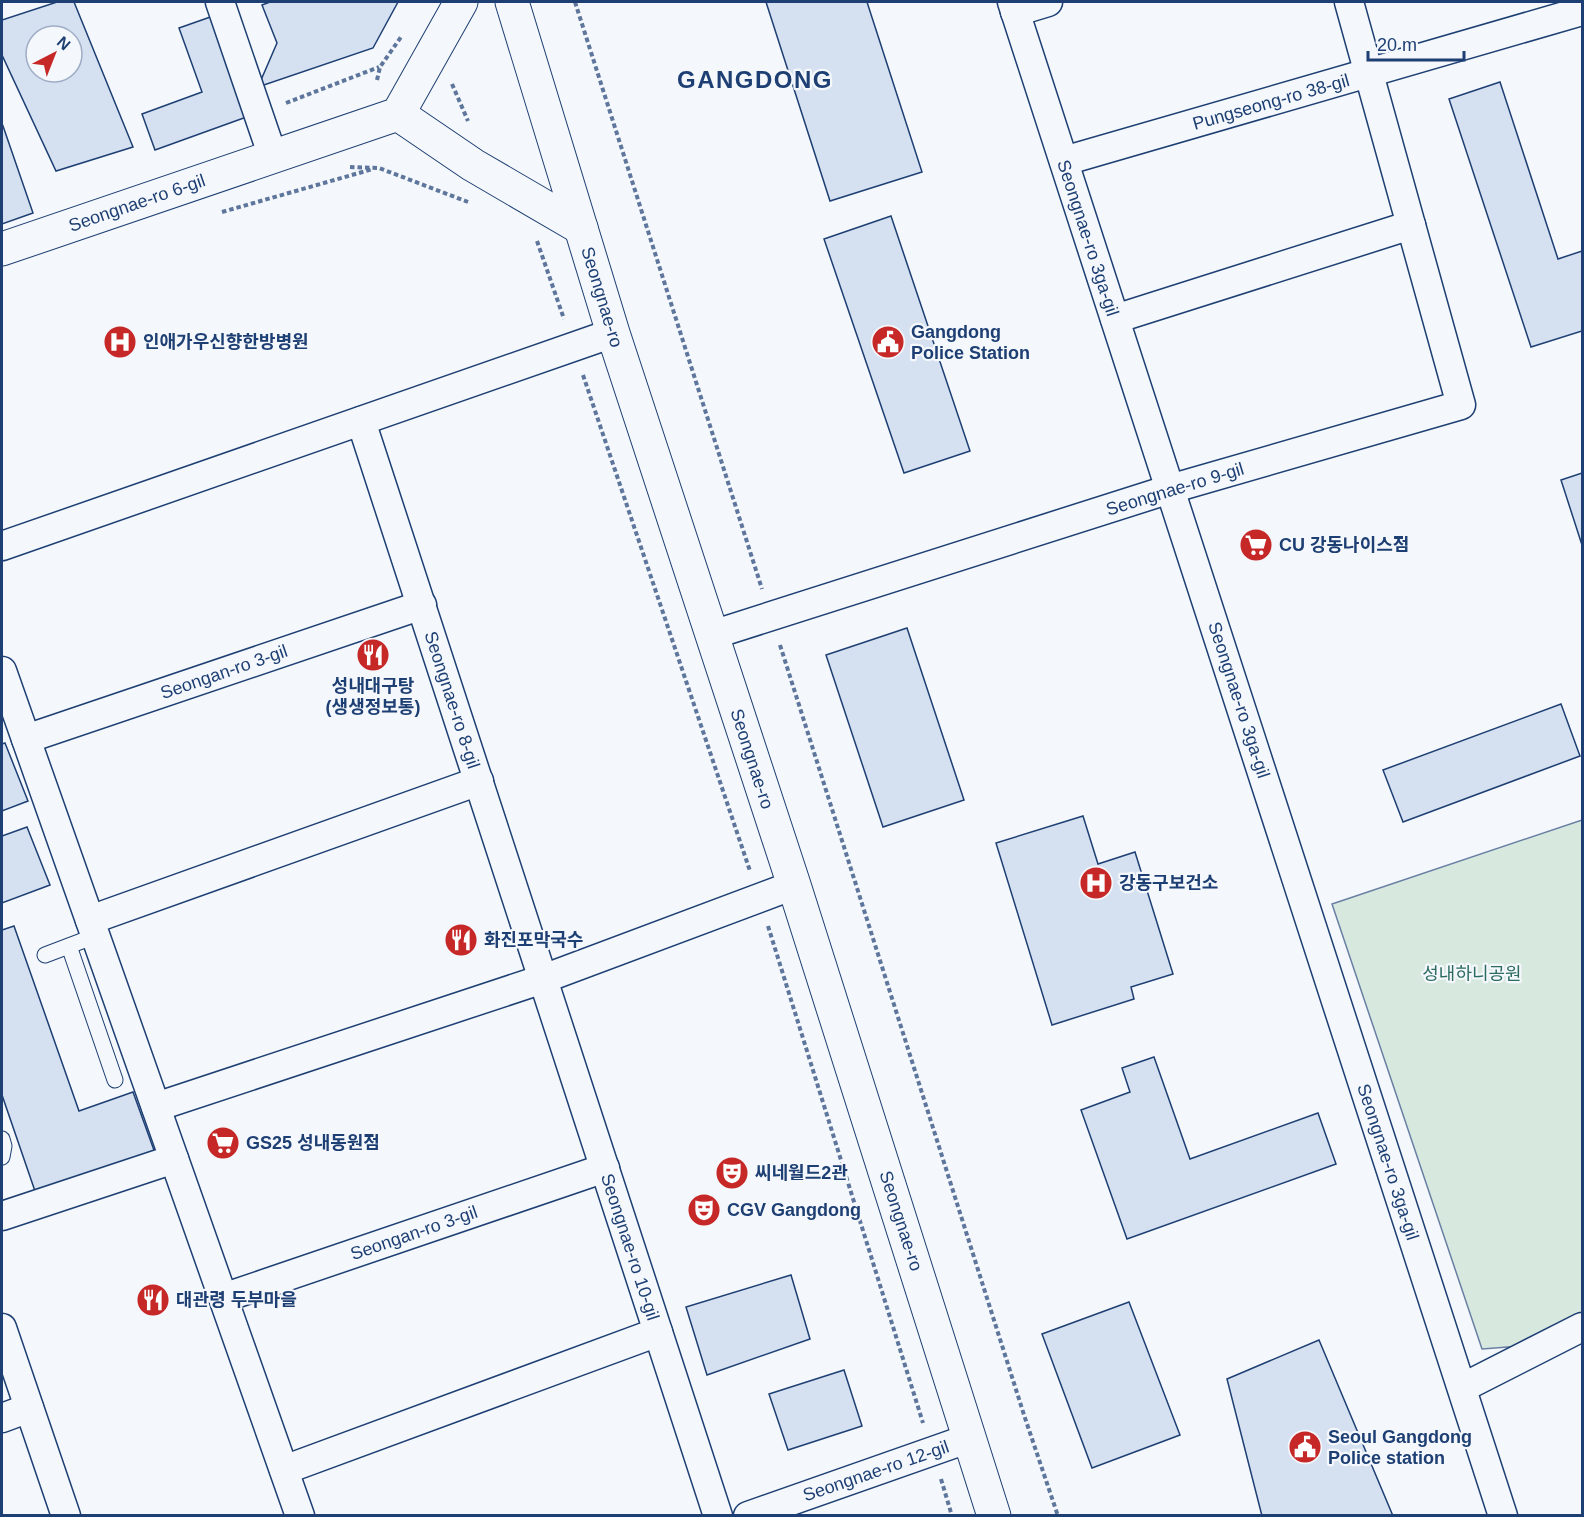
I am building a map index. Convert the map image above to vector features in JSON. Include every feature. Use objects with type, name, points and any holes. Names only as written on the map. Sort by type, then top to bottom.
[{"type":"street","points":[[220,2],[273,157]]},
{"type":"street","points":[[461,2],[398,114],[473,165],[580,228]]},
{"type":"street","name":"Seongnae-ro","points":[[512,2],[613,333],[794,885],[994,1515]]},
{"type":"street","name":"Seongnae-ro 3ga-gil","points":[[1048,2],[1014,7],[1503,1515]]},
{"type":"street","name":"Seongnae-ro 9-gil","points":[[712,635],[1170,489],[1461,405],[1348,2]]},
{"type":"street","name":"Pungseong-ro 38-gil","points":[[1064,161],[1369,74],[1582,10]]},
{"type":"street","name":"Seongnae-ro 6-gil","points":[[2,249],[398,114]]},
{"type":"street","points":[[1115,320],[1411,225]]},
{"type":"street","points":[[2,546],[613,333]]},
{"type":"street","name":"Seongnae-ro 8-gil","points":[[361,421],[543,979]]},
{"type":"street","name":"Seongan-ro 3-gil","points":[[26,739],[422,605]]},
{"type":"street","points":[[2,671],[26,739],[84,934],[156,1107],[300,1515]]},
{"type":"street","points":[[84,934],[478,780]]},
{"type":"street","points":[[156,1107],[543,979],[794,885]]},
{"type":"street","name":"Seongnae-ro 10-gil","points":[[543,979],[718,1515]]},
{"type":"street","points":[[2,1216],[174,1159]]},
{"type":"street","name":"Seongan-ro 3-gil","points":[[223,1298],[604,1168]]},
{"type":"street","points":[[2,1328],[66,1515]]},
{"type":"street","points":[[1462,1388],[1582,1328]]},
{"type":"street","points":[[284,1470],[658,1332]]},
{"type":"street","points":[[2,1418],[29,1408]]},
{"type":"street","name":"Seongnae-ro 12-gil","points":[[748,1515],[970,1438]]},
{"type":"lane","points":[[45,955],[84,934],[115,1080]]},
{"type":"lane","points":[[2,1139],[4,1146],[2,1157]]},
{"type":"path","points":[[575,2],[1021,1407],[1058,1515]]},
{"type":"path","points":[[379,168],[472,204]]},
{"type":"path","points":[[534,232],[759,898],[952,1515]]},
{"type":"green space","name":"성내하니공원","points":[[1582,820],[1582,1315],[1521,1346],[1482,1349],[1332,904]]},
{"type":"building","points":[[57,2],[74,2],[83,24],[24,24],[24,84],[84,84],[84,27],[133,147],[56,171],[2,55],[2,20]]},
{"type":"building","points":[[270,2],[398,2],[373,48],[258,87],[277,43],[262,5]]},
{"type":"building","points":[[766,2],[867,2],[922,172],[830,201]]},
{"type":"building","points":[[216,15],[252,115],[155,150],[142,114],[202,92],[179,28]]},
{"type":"building","points":[[1500,82],[1558,259],[1582,251],[1582,331],[1531,347],[1449,99]]},
{"type":"building","points":[[2,127],[33,213],[2,224]]},
{"type":"building","points":[[891,216],[970,451],[904,473],[824,239]]},
{"type":"building","points":[[1582,473],[1582,545],[1561,480]]},
{"type":"building","points":[[907,628],[964,800],[883,827],[826,655]]},
{"type":"building","points":[[1561,704],[1580,756],[1403,822],[1383,770]]},
{"type":"building","points":[[5,743],[28,801],[2,811],[2,744]]},
{"type":"building","name":"강동구보건소","points":[[1083,816],[1098,864],[1135,852],[1173,974],[1131,987],[1134,999],[1052,1025],[996,843]]},
{"type":"building","points":[[27,827],[50,885],[2,903],[2,836]]},
{"type":"building","points":[[14,926],[79,1111],[133,1092],[155,1153],[36,1194],[2,1095],[2,930]]},
{"type":"building","points":[[1154,1057],[1190,1159],[1318,1113],[1336,1164],[1127,1239],[1081,1110],[1130,1092],[1122,1068]]},
{"type":"building","points":[[791,1275],[810,1339],[707,1375],[686,1307]]},
{"type":"building","points":[[1129,1302],[1180,1435],[1092,1468],[1042,1334]]},
{"type":"building","name":"Seoul Gangdong Police station","points":[[1319,1340],[1393,1516],[1262,1516],[1227,1379]]},
{"type":"building","points":[[844,1370],[862,1426],[788,1450],[769,1394]]},
{"type":"place","name":"인애가우신향한방병원","points":[[120,342]]},
{"type":"place","name":"Gangdong Police Station","points":[[888,342]]},
{"type":"place","name":"CU 강동나이스점","points":[[1256,545]]},
{"type":"place","name":"성내대구탕 (생생정보통)","points":[[373,655]]},
{"type":"place","name":"강동구보건소","points":[[1096,883]]},
{"type":"place","name":"화진포막국수","points":[[461,940]]},
{"type":"place","name":"GS25 성내동원점","points":[[223,1143]]},
{"type":"place","name":"씨네월드2관","points":[[732,1173]]},
{"type":"place","name":"CGV Gangdong","points":[[704,1210]]},
{"type":"place","name":"대관령 두부마을","points":[[153,1300]]},
{"type":"place","name":"Seoul Gangdong Police station","points":[[1305,1447]]},
{"type":"district","name":"GANGDONG","points":[[755,80]]}]
